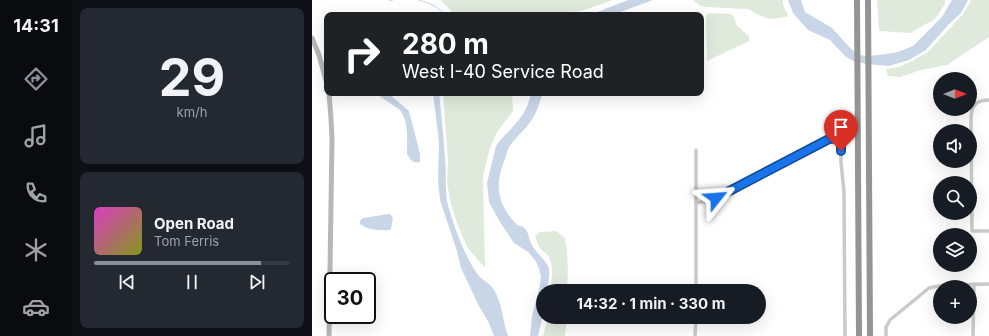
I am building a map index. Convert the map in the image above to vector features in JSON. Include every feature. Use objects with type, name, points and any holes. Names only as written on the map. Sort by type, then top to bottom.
[{"type":"highway","points":[[857,0],[859,336]]},
{"type":"highway","points":[[868,0],[870,336]]},
{"type":"main road","points":[[312,38],[324,73]]},
{"type":"main road","points":[[329,96],[332,139],[329,336]]},
{"type":"street","points":[[989,100],[976,103],[972,109],[971,117],[972,231],[989,231]]},
{"type":"street","points":[[696,203],[711,200],[829,139],[838,138],[841,144],[844,192],[845,336]]},
{"type":"street","points":[[696,150],[696,284]]},
{"type":"street","points":[[977,284],[989,284]]},
{"type":"street","points":[[886,336],[886,327],[890,320],[929,288],[933,287]]},
{"type":"street","points":[[696,324],[696,336]]},
{"type":"street","points":[[973,324],[973,336]]},
{"type":"green space","points":[[441,0],[613,0],[581,11],[452,12]]},
{"type":"green space","points":[[693,0],[783,0],[783,5],[788,15],[787,17],[769,19],[748,9],[705,7],[699,5]]},
{"type":"green space","points":[[877,0],[945,0],[945,4],[935,19],[910,33],[879,31]]},
{"type":"green space","points":[[971,0],[989,0],[989,37],[947,65],[921,70],[900,77],[888,76],[886,69],[899,67],[928,52],[963,14]]},
{"type":"green space","points":[[709,13],[731,14],[734,17],[737,26],[749,36],[749,41],[707,61],[706,16]]},
{"type":"green space","points":[[443,96],[512,96],[513,111],[497,132],[490,148],[483,176],[485,268],[467,247],[457,223],[451,204],[447,183],[448,161]]},
{"type":"green space","points":[[556,231],[565,238],[568,271],[567,284],[551,284],[552,268],[550,259],[539,246],[535,236],[540,232]]},
{"type":"green space","points":[[546,324],[566,324],[565,336],[543,336]]},
{"type":"water","points":[[628,0],[653,0],[620,12],[597,12]]},
{"type":"water","points":[[788,0],[801,0],[805,12],[832,28],[852,50],[865,56],[898,52],[913,46],[942,17],[952,0],[968,0],[961,13],[926,50],[909,60],[889,66],[866,64],[853,61],[845,56],[830,40],[808,30],[793,13]]},
{"type":"water","points":[[379,96],[392,96],[409,111],[420,154],[420,162],[415,162],[412,160],[407,153],[406,125],[400,110]]},
{"type":"water","points":[[433,96],[439,96],[446,166],[446,193],[450,213],[470,263],[480,277],[491,286],[496,293],[508,336],[494,336],[461,268],[440,200],[438,181],[439,142]]},
{"type":"water","points":[[530,96],[542,96],[537,110],[531,120],[509,147],[501,170],[499,187],[502,203],[511,218],[517,225],[524,228],[533,247],[548,265],[548,284],[540,284],[541,277],[535,260],[528,252],[514,243],[489,202],[487,183],[496,146],[515,124],[528,105]]},
{"type":"water","points":[[389,214],[393,218],[390,230],[374,230],[366,228],[360,224],[360,221],[363,218]]},
{"type":"water","points":[[536,300],[536,324],[541,324],[538,336],[530,336],[532,316]]},
{"type":"waterway","points":[[389,1],[393,0]]},
{"type":"waterway","points":[[419,0],[437,7],[442,12]]},
{"type":"route","points":[[716,198],[829,139],[838,138],[841,144],[841,151]]}]
